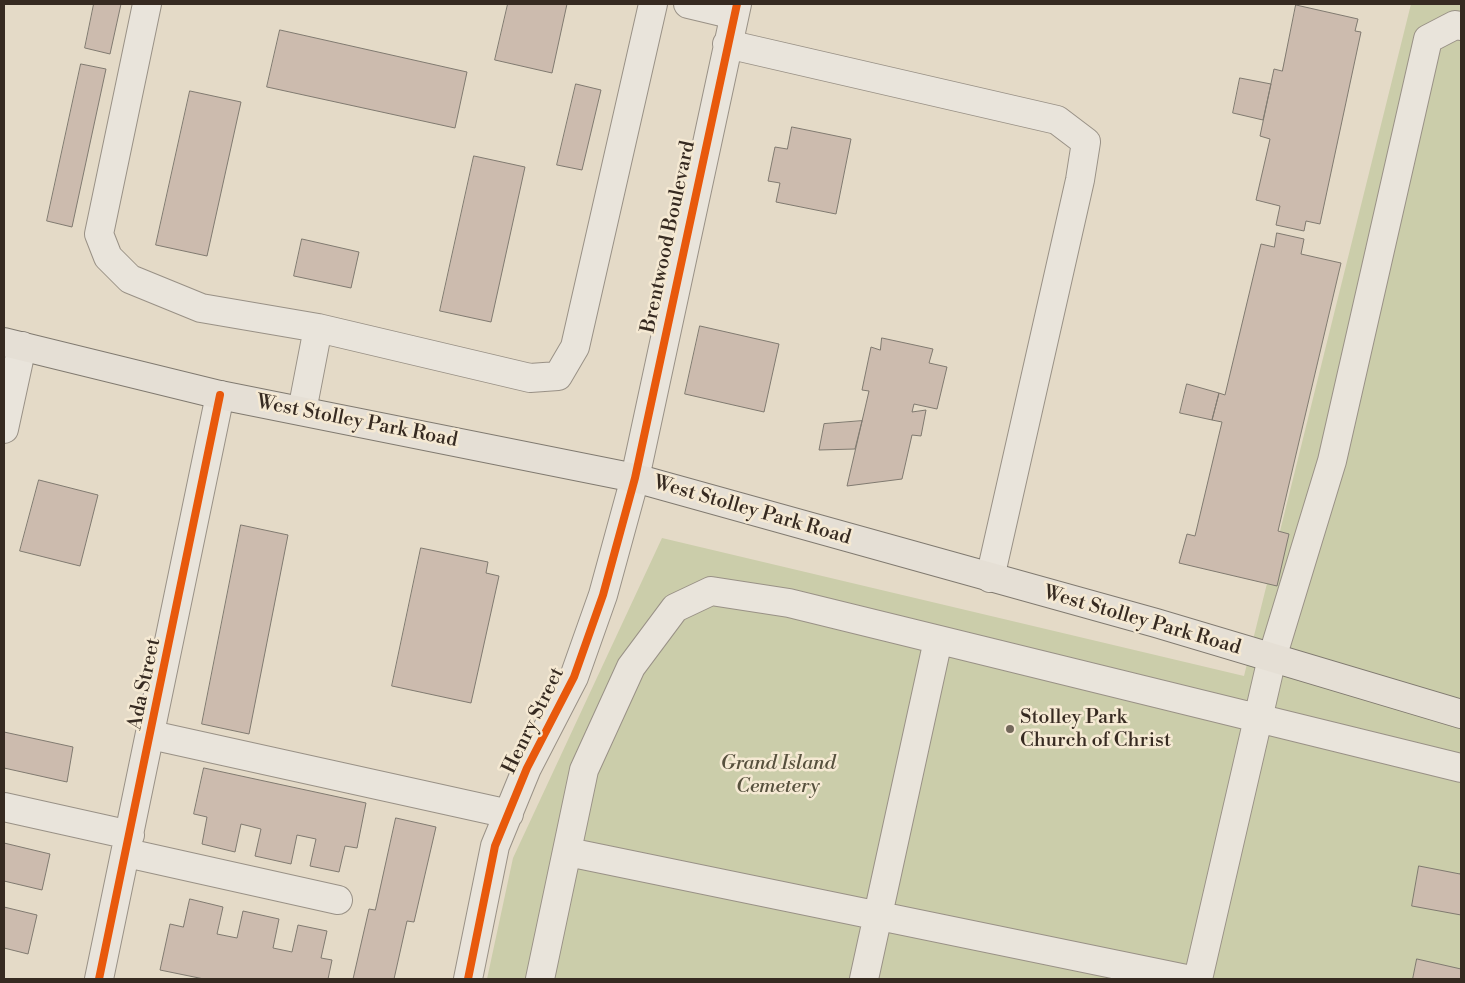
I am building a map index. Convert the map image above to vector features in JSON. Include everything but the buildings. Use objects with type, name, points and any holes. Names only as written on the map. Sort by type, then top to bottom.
[{"type":"main road","name":"West Stolley Park Road","points":[[13,344],[220,395],[635,478],[1147,620],[1461,714]]},
{"type":"street","points":[[147,4],[99,234],[108,258],[130,279],[201,308],[318,328],[530,378],[558,376],[575,347],[653,4]]},
{"type":"street","points":[[688,4],[735,10]]},
{"type":"street","name":"Brentwood Boulevard","points":[[635,478],[735,10]]},
{"type":"street","points":[[1198,979],[1272,658],[1332,461],[1428,38],[1455,25],[1461,26]]},
{"type":"street","points":[[727,44],[1058,120],[1086,142],[1080,180],[990,578]]},
{"type":"street","points":[[302,411],[318,328]]},
{"type":"street","points":[[4,429],[13,344]]},
{"type":"street","name":"Ada Street","points":[[99,979],[129,844],[220,395]]},
{"type":"street","name":"Henry Street","points":[[468,979],[496,846],[527,768],[574,677],[603,595],[635,478]]},
{"type":"street","points":[[540,979],[584,770],[631,667],[675,608],[711,591],[789,602],[1461,768]]},
{"type":"street","points":[[864,979],[938,640]]},
{"type":"street","points":[[151,735],[509,814]]},
{"type":"street","points":[[4,807],[129,844],[338,900]]},
{"type":"street","points":[[568,852],[1186,979]]},
{"type":"green space","name":"Grand Island Cemetery","points":[[1411,4],[1461,4],[1461,979],[487,979],[513,858],[662,538],[1244,676]]},
{"type":"cycle path","points":[[468,979],[495,846],[527,768],[574,677],[603,595],[635,478],[737,4]]},
{"type":"cycle path","points":[[99,979],[220,395]]},
{"type":"place","name":"Stolley Park Church of Christ","points":[[1010,729]]}]
